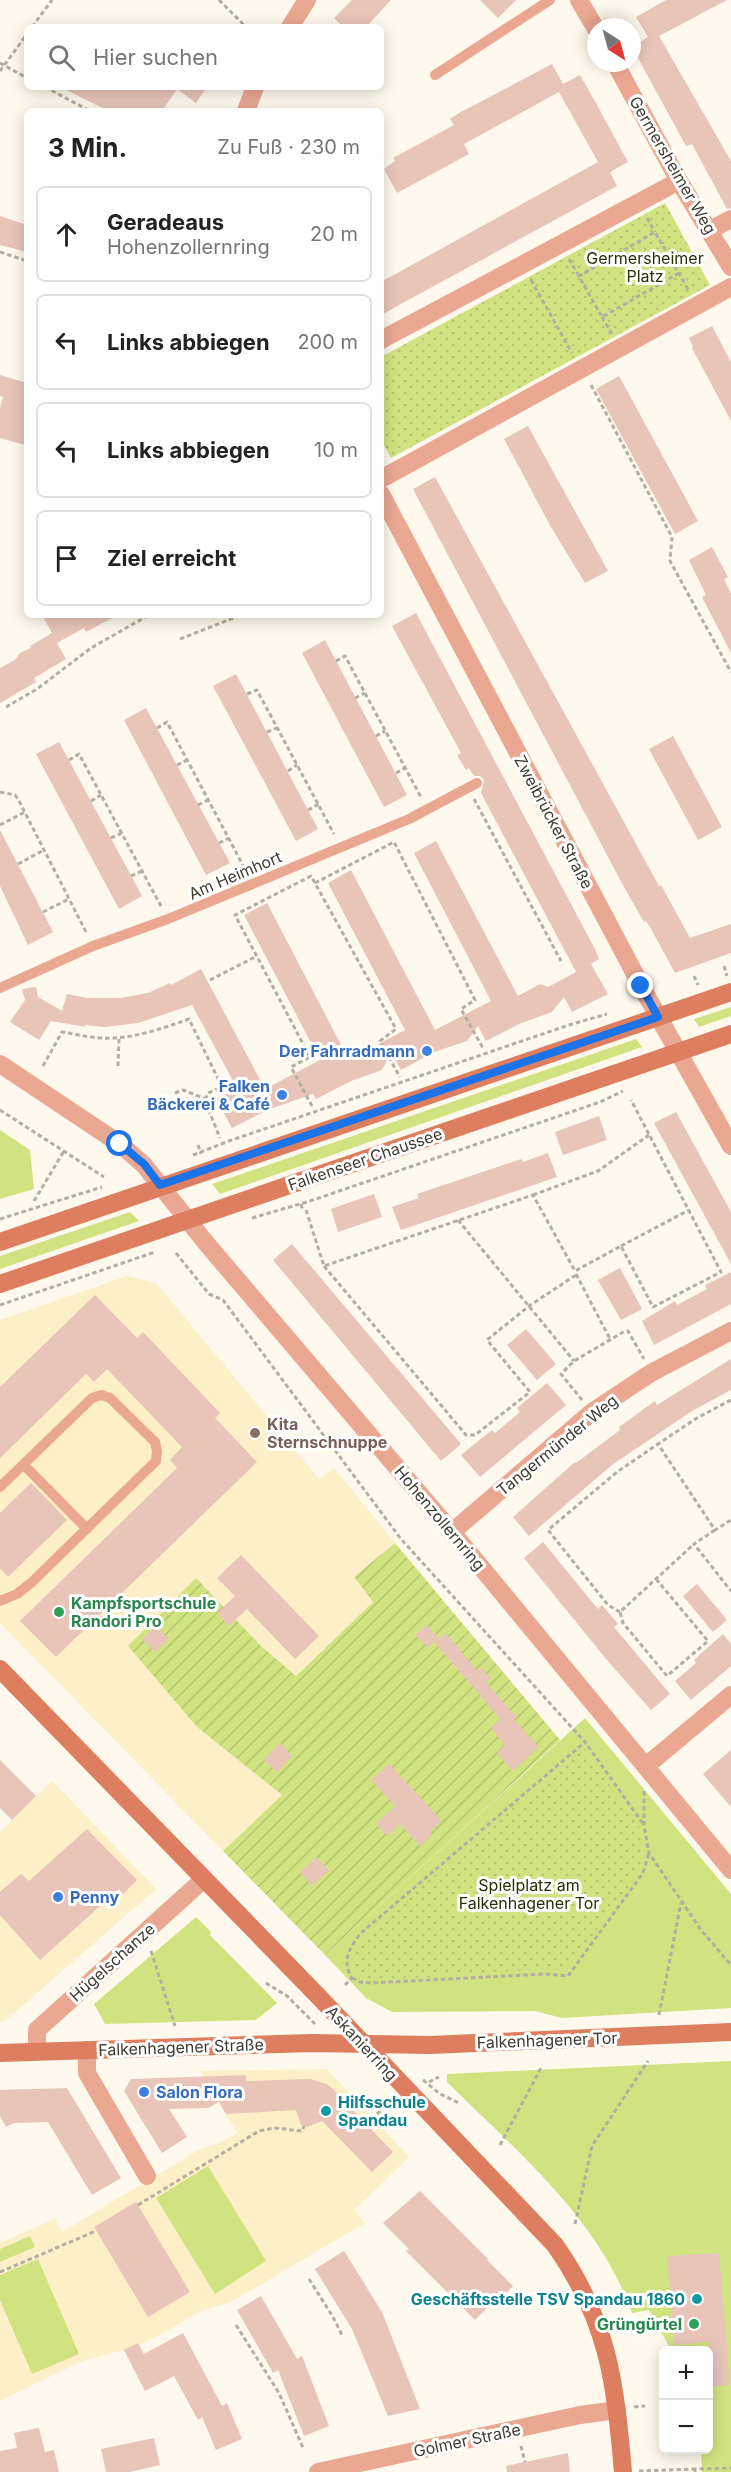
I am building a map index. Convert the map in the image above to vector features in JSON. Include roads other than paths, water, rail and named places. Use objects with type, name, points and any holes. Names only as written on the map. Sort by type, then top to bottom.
[{"type":"main road","points":[[0,1242],[160,1185],[658,1017],[729,985]]},
{"type":"main road","name":"Falkenseer Chaussee","points":[[0,1284],[731,1034]]},
{"type":"main road","name":"Askanierring","points":[[0,1670],[535,2222],[573,2270],[597,2321],[609,2357],[623,2472]]},
{"type":"main road","name":"Falkenhagener Tor","points":[[363,2044],[430,2045],[731,2032]]},
{"type":"main road","name":"Falkenhagener Straße","points":[[0,2053],[363,2044]]},
{"type":"street","points":[[292,24],[307,0]]},
{"type":"street","points":[[579,0],[590,18]]},
{"type":"street","name":"Germersheimer Weg","points":[[620,72],[679,181],[731,267]]},
{"type":"street","points":[[247,108],[254,90]]},
{"type":"street","points":[[384,338],[679,181]]},
{"type":"street","points":[[710,230],[731,219]]},
{"type":"street","points":[[384,477],[731,287]]},
{"type":"street","name":"Zweibrücker Straße","points":[[384,500],[658,1017],[731,1146]]},
{"type":"street","name":"Hohenzollernring","points":[[0,1064],[120,1144],[144,1164],[188,1220],[452,1532],[731,1870]]},
{"type":"street","name":"Tangermünder Weg","points":[[452,1532],[592,1412],[651,1373],[731,1331]]},
{"type":"street","points":[[646,1766],[731,1695]]},
{"type":"street","name":"Hügelschanze","points":[[37,2051],[37,2030],[204,1879]]},
{"type":"street","points":[[87,2050],[87,2073],[147,2176]]},
{"type":"street","name":"Golmer Straße","points":[[318,2472],[580,2415],[617,2410]]},
{"type":"lane","points":[[435,75],[549,0]]},
{"type":"lane","name":"Am Heimhort","points":[[0,988],[93,946],[168,919],[410,819],[472,785]]},
{"type":"lane","points":[[0,1487],[92,1398],[101,1395],[110,1398],[155,1442],[156,1461],[31,1583],[17,1594],[0,1601]]},
{"type":"lane","points":[[24,1465],[87,1529]]},
{"type":"place","name":"Der Fahrradmann","points":[[427,1051]]},
{"type":"place","name":"Falken Bäckerei & Café","points":[[282,1095]]},
{"type":"place","name":"Kita Sternschnuppe","points":[[255,1433]]},
{"type":"place","name":"Kampfsportschule Randori Pro","points":[[59,1612]]},
{"type":"place","name":"Penny","points":[[58,1897]]},
{"type":"place","name":"Salon Flora","points":[[144,2092]]},
{"type":"place","name":"Hilfsschule Spandau","points":[[326,2111]]},
{"type":"place","name":"Geschäftsstelle TSV Spandau 1860","points":[[697,2299]]},
{"type":"place","name":"Grüngürtel","points":[[694,2324]]},
{"type":"park label","name":"Germersheimer Platz","points":[[645,267]]},
{"type":"park label","name":"Spielplatz am Falkenhagener Tor","points":[[529,1894]]}]
